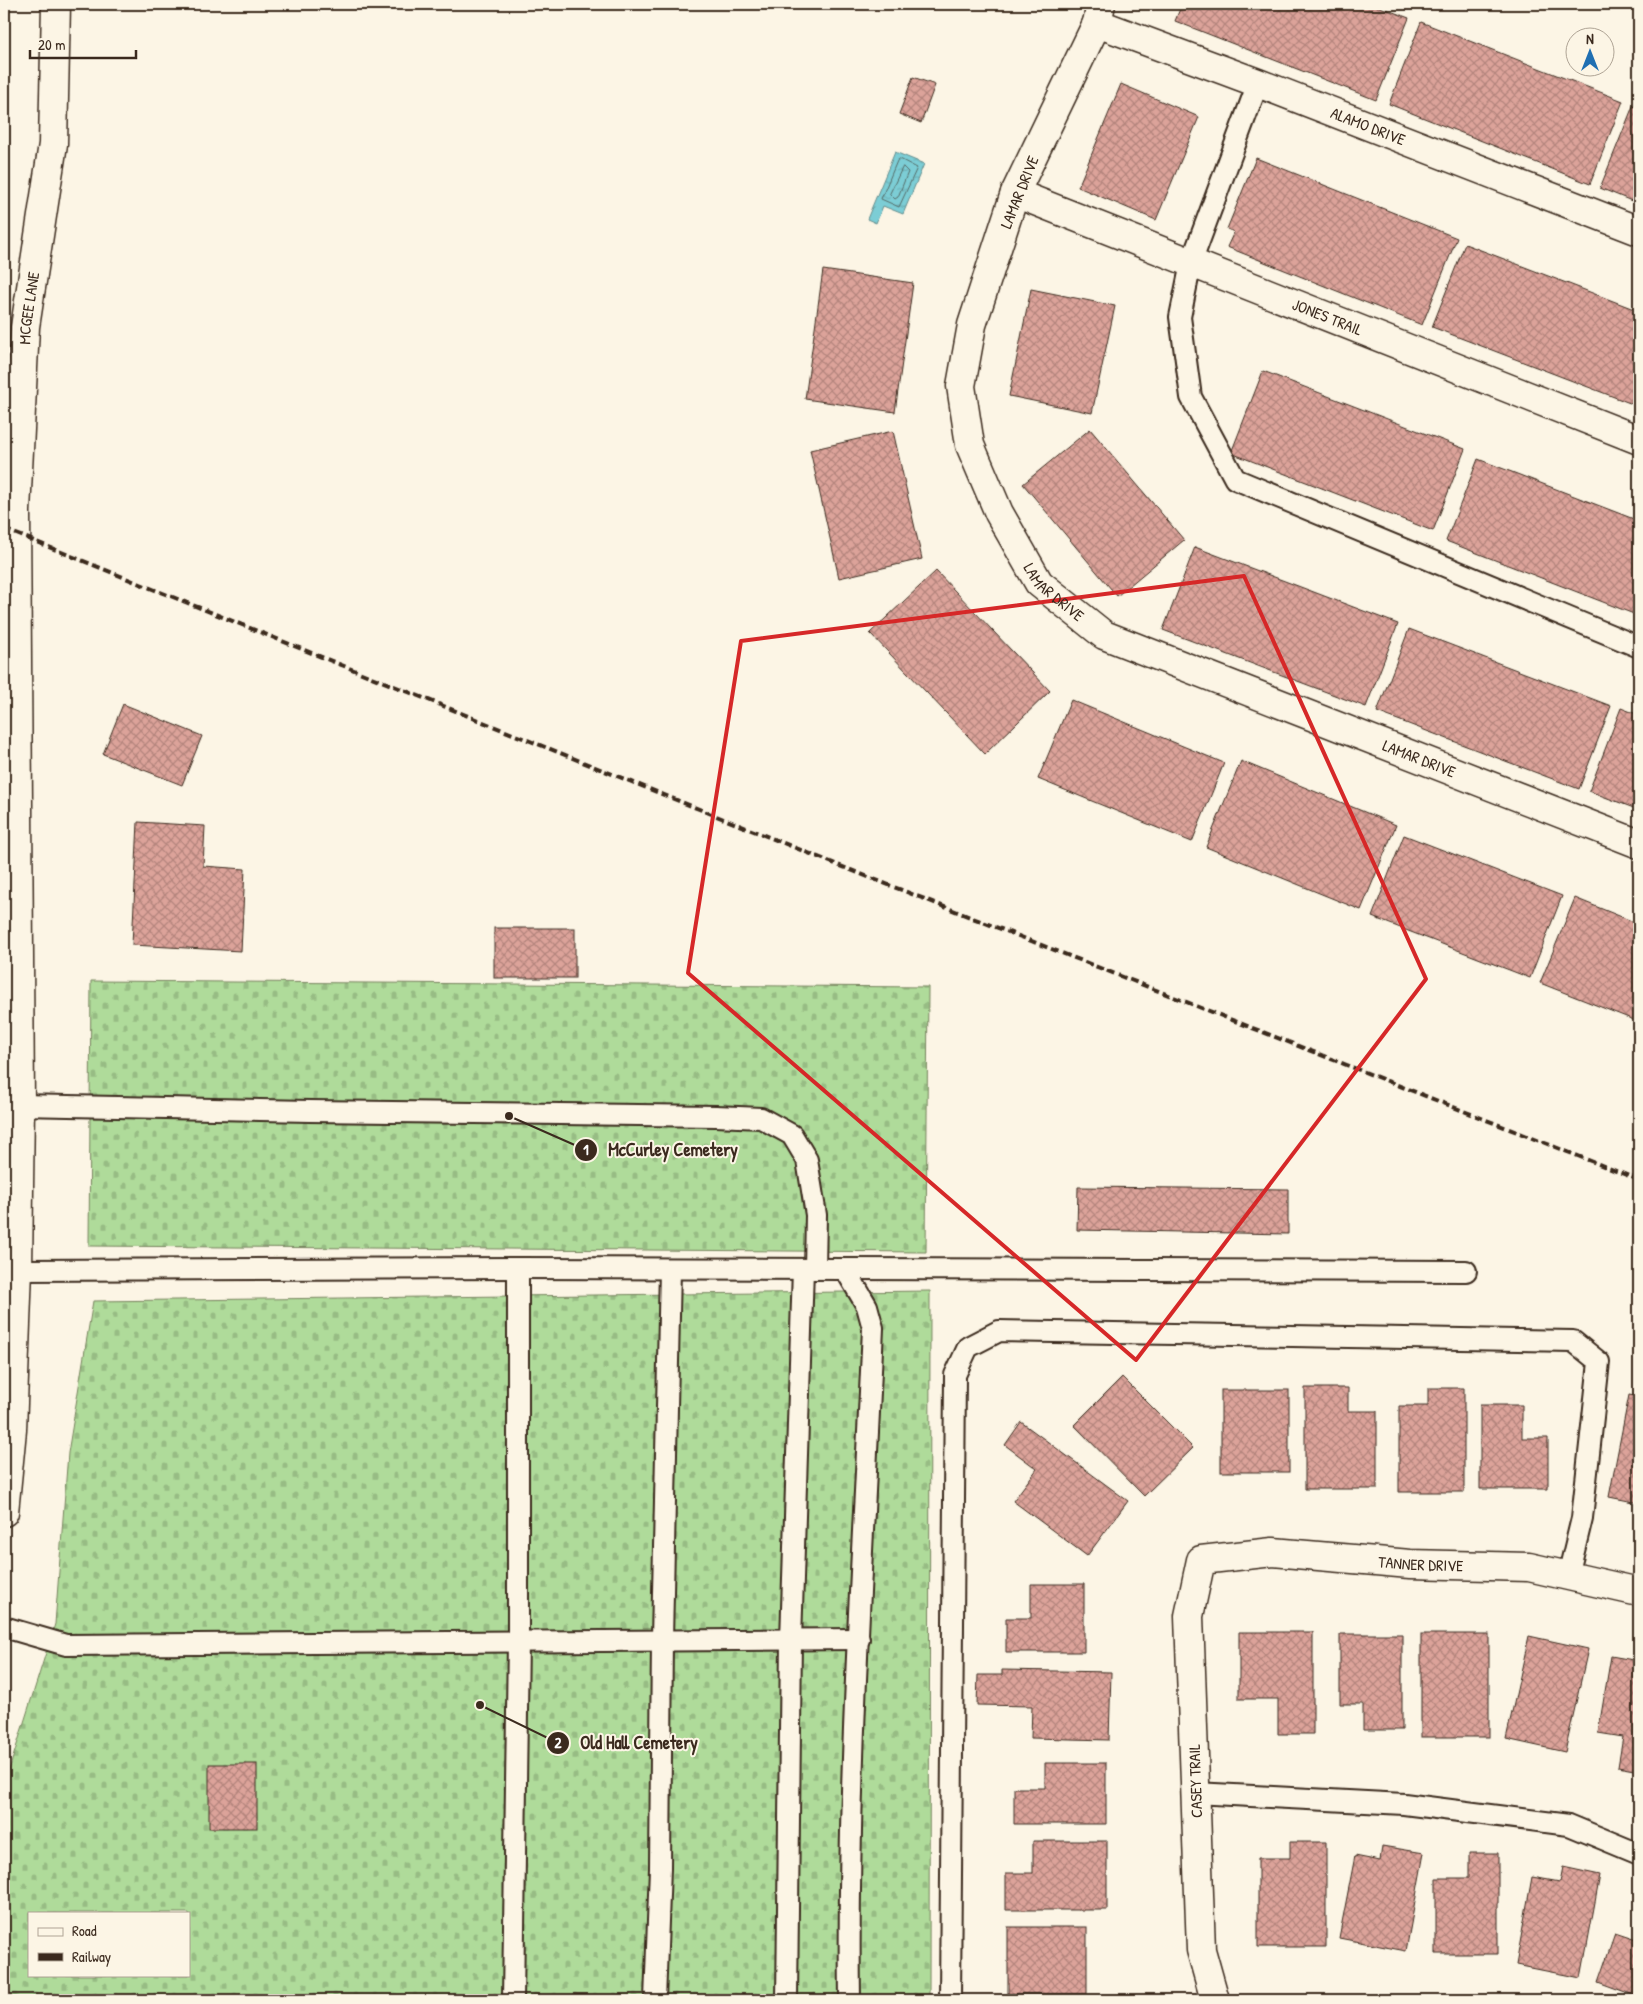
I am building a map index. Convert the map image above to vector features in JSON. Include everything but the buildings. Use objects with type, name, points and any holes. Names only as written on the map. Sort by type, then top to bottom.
[{"type":"street","name":"MCGEE LANE","points":[[4,1512],[12,1430],[11,1271],[20,1105],[16,511],[25,327],[53,144],[56,4]]},
{"type":"street","name":"ALAMO DRIVE","points":[[1099,13],[1258,83],[1639,231]]},
{"type":"street","name":"LAMAR DRIVE","points":[[1099,13],[1015,193],[972,325],[961,386],[970,444],[999,513],[1039,583],[1104,635],[1639,844]]},
{"type":"street","name":"JONES TRAIL","points":[[1015,193],[1639,440]]},
{"type":"street","name":"TANNER DRIVE","points":[[1201,1560],[1273,1552],[1410,1564],[1528,1567],[1639,1592]]},
{"type":"street","name":"CASEY TRAIL","points":[[1201,1560],[1189,1616],[1201,1950],[1215,2000]]},
{"type":"lane","points":[[1258,83],[1191,263],[1180,317],[1191,397],[1235,479],[1639,647]]},
{"type":"lane","points":[[20,1105],[300,1111],[716,1116],[761,1118],[792,1136],[808,1160],[816,1215],[809,1269],[791,1640],[787,2000]]},
{"type":"lane","points":[[11,1271],[518,1268],[1466,1271]]},
{"type":"lane","points":[[513,2000],[518,1640],[518,1268]]},
{"type":"lane","points":[[655,2000],[660,1868],[662,1639],[670,1269]]},
{"type":"lane","points":[[846,1269],[867,1306],[873,1328],[859,1639],[850,1935],[850,2000]]},
{"type":"lane","points":[[950,2000],[955,1375],[968,1347],[999,1331],[1574,1341],[1599,1362],[1582,1518],[1568,1576]]},
{"type":"lane","points":[[4,1627],[66,1645],[518,1640],[859,1639]]},
{"type":"lane","points":[[1195,1793],[1404,1804],[1569,1825],[1639,1854]]},
{"type":"highlighted area","points":[[1244,576],[1426,979],[1136,1360],[688,973],[741,641]]},
{"type":"green space","points":[[91,981],[928,987],[926,1252],[89,1246]]},
{"type":"green space","points":[[930,1291],[929,2000],[4,2000],[4,1786],[55,1624],[68,1453],[93,1301]]},
{"type":"water","points":[[895,152],[924,164],[903,214],[883,206],[876,223],[867,219]]},
{"type":"railway","points":[[4,529],[838,865],[1639,1180]]},
{"type":"place","name":"McCurley Cemetery","points":[[509,1116]]},
{"type":"place","name":"Old Hall Cemetery","points":[[480,1705]]}]
